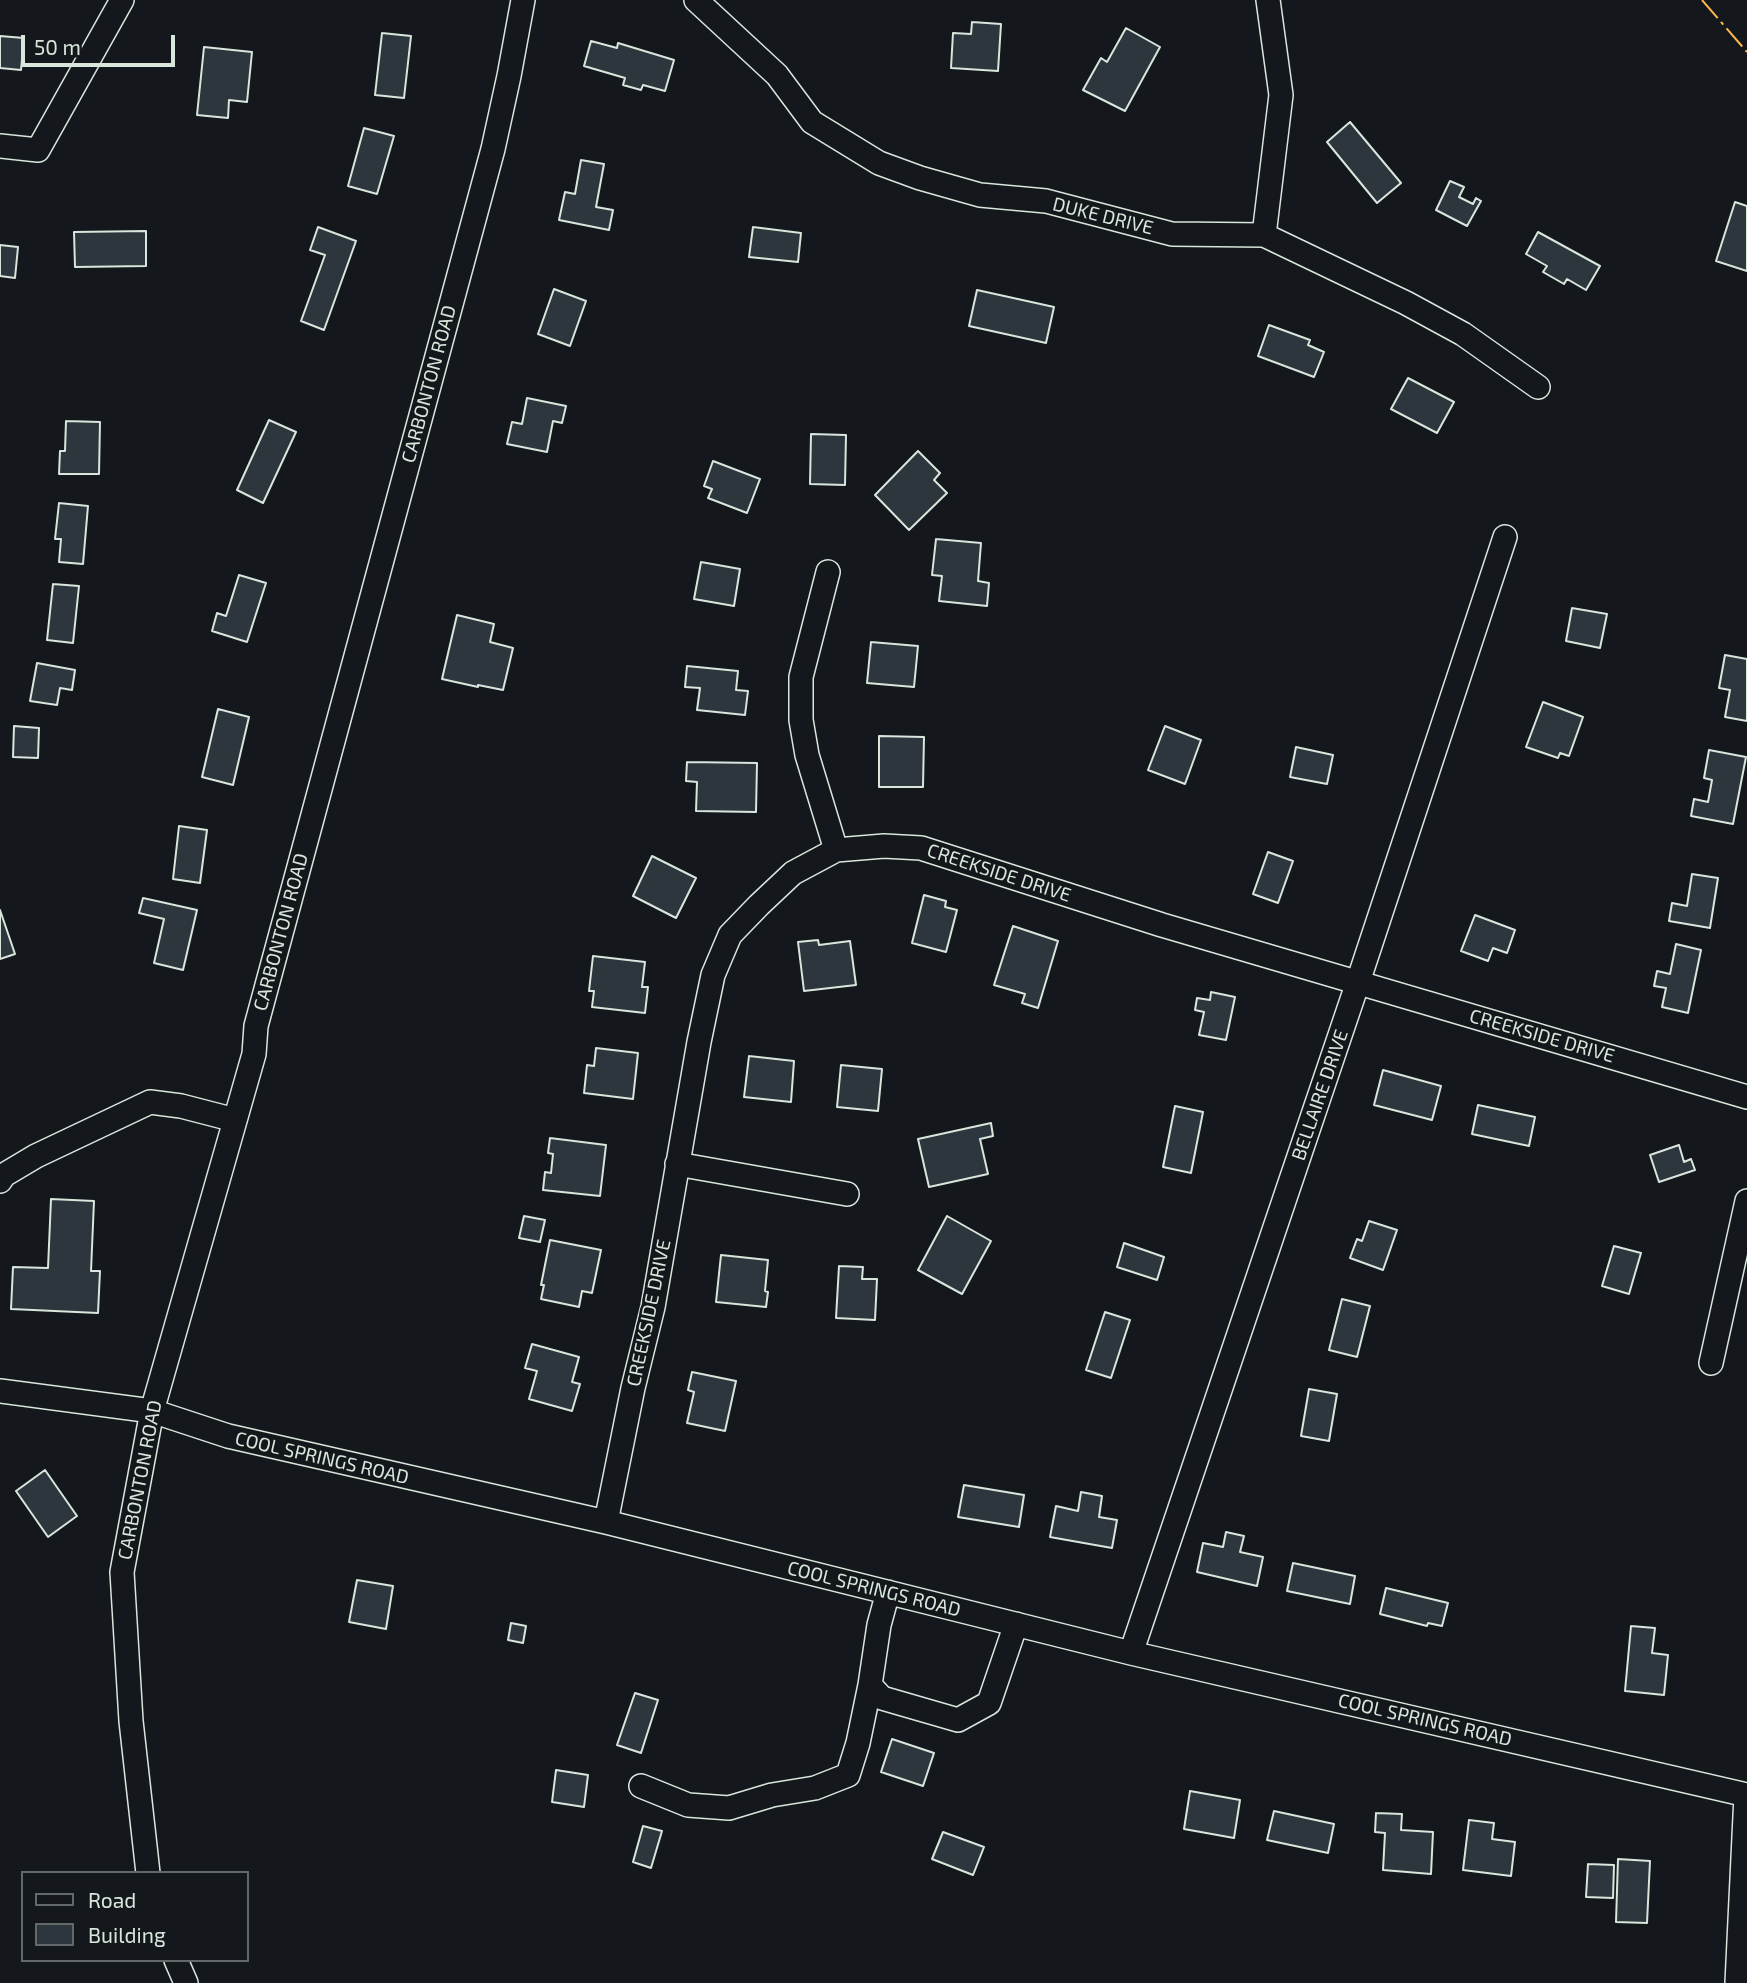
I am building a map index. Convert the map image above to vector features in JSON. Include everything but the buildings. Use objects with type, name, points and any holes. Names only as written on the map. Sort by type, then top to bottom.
[{"type":"street","points":[[0,146],[38,150],[122,0]]},
{"type":"street","name":"CARBONTON ROAD","points":[[148,1871],[131,1721],[122,1572],[152,1412],[254,1054],[260,1013],[493,149],[523,0]]},
{"type":"street","name":"DUKE DRIVE","points":[[696,0],[777,75],[812,122],[879,163],[980,195],[1046,201],[1172,234],[1264,234],[1406,303],[1463,334],[1538,387]]},
{"type":"street","points":[[1264,234],[1281,95],[1268,0]]},
{"type":"street","name":"BELLAIRE DRIVE","points":[[1131,1653],[1505,537]]},
{"type":"street","points":[[828,572],[801,677],[802,720],[807,755],[836,850]]},
{"type":"street","name":"CREEKSIDE DRIVE","points":[[606,1522],[633,1388],[653,1307],[713,975],[730,935],[793,873],[836,850],[884,846],[921,848],[1162,925],[1747,1097]]},
{"type":"street","points":[[0,1181],[36,1156],[150,1102],[181,1106],[235,1120]]},
{"type":"street","points":[[677,1164],[847,1194]]},
{"type":"street","points":[[1711,1363],[1747,1201]]},
{"type":"street","name":"COOL SPRINGS ROAD","points":[[0,1391],[152,1412],[228,1437],[606,1522],[1131,1653],[1747,1795]]},
{"type":"street","points":[[641,1786],[688,1805],[729,1808],[772,1795],[815,1788],[848,1775],[858,1743],[879,1625],[888,1592]]},
{"type":"street","points":[[870,1685],[883,1698],[958,1720],[989,1703],[1016,1624]]},
{"type":"street","points":[[1737,1983],[1747,1795]]},
{"type":"street","points":[[177,1962],[186,1983]]},
{"type":"power","points":[[1702,0],[1747,52]]}]
